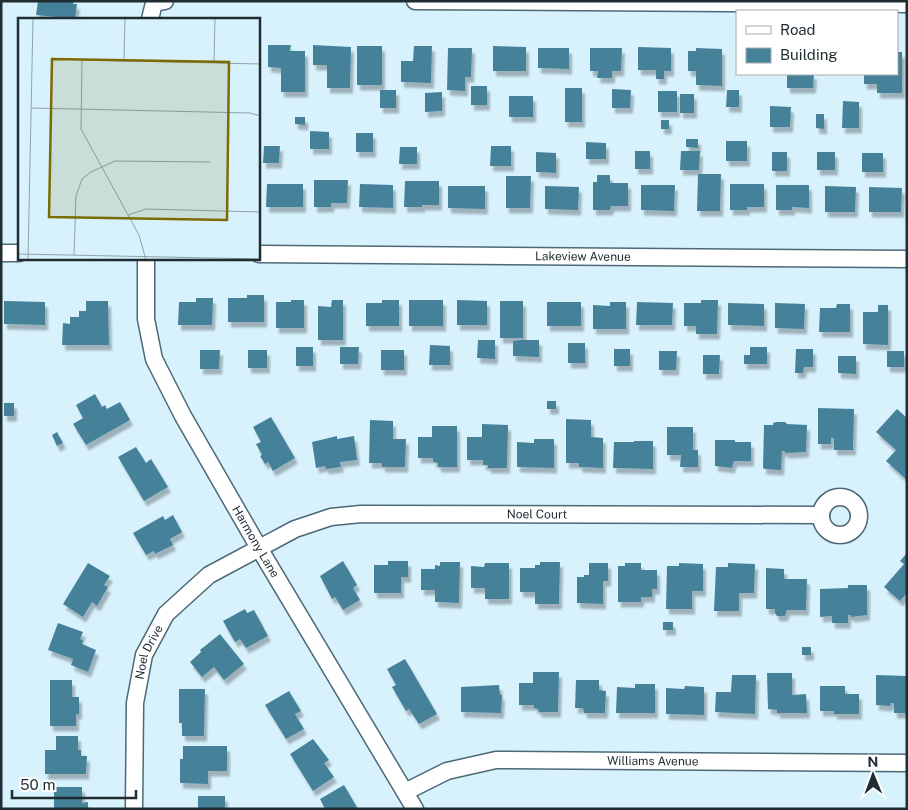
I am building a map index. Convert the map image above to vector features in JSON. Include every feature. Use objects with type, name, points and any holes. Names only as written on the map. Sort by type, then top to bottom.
[{"type":"street","points":[[414,1],[830,2],[907,4]]},
{"type":"street","points":[[1,253],[18,253]]},
{"type":"street","name":"Lakeview Avenue","points":[[260,254],[907,259]]},
{"type":"street","name":"Harmony Lane","points":[[146,260],[146,319],[154,359],[259,548],[415,809]]},
{"type":"street","name":"Noel Court","points":[[259,548],[294,529],[332,517],[361,514],[821,515]]},
{"type":"street","name":"Noel Drive","points":[[134,809],[136,703],[144,655],[166,614],[208,575],[259,548]]},
{"type":"street","name":"Williams Avenue","points":[[405,792],[448,771],[496,760],[907,762]]},
{"type":"building","points":[[38,1],[74,1],[73,4],[77,4],[75,18],[56,18],[36,15]]},
{"type":"building","points":[[268,45],[291,45],[290,51],[305,51],[305,92],[281,92],[281,68],[268,67]]},
{"type":"building","points":[[313,45],[351,47],[350,88],[327,88],[327,65],[313,65]]},
{"type":"building","points":[[357,46],[382,46],[382,85],[357,85]]},
{"type":"building","points":[[414,46],[432,46],[431,83],[401,82],[401,61],[413,61]]},
{"type":"building","points":[[493,46],[526,47],[526,71],[493,71]]},
{"type":"building","points":[[638,47],[671,48],[671,71],[664,71],[664,79],[656,79],[656,70],[638,70]]},
{"type":"building","points":[[448,48],[472,48],[471,77],[465,77],[465,91],[447,90]]},
{"type":"building","points":[[538,48],[569,48],[569,69],[538,68]]},
{"type":"building","points":[[590,48],[622,48],[621,71],[612,71],[612,78],[597,78],[598,71],[590,71]]},
{"type":"building","points":[[696,48],[722,49],[722,86],[696,85],[696,71],[688,71],[688,51],[696,51]]},
{"type":"building","points":[[898,52],[902,52],[902,93],[877,93],[877,84],[864,84],[864,75],[898,75]]},
{"type":"building","points":[[787,75],[814,75],[813,88],[787,88]]},
{"type":"building","points":[[471,86],[487,86],[487,105],[471,105]]},
{"type":"building","points":[[565,88],[582,88],[582,122],[565,122]]},
{"type":"building","points":[[612,89],[631,90],[630,108],[612,108]]},
{"type":"building","points":[[380,90],[396,90],[396,108],[380,108]]},
{"type":"building","points":[[727,90],[739,90],[739,107],[726,107]]},
{"type":"building","points":[[658,91],[677,91],[677,112],[658,112]]},
{"type":"building","points":[[442,92],[442,111],[425,112],[425,93]]},
{"type":"building","points":[[680,94],[694,94],[694,113],[680,113]]},
{"type":"building","points":[[509,96],[533,96],[533,117],[509,117]]},
{"type":"building","points":[[843,101],[859,102],[859,128],[842,128]]},
{"type":"building","points":[[770,106],[791,107],[790,127],[770,127]]},
{"type":"building","points":[[816,114],[824,114],[824,129],[816,128]]},
{"type":"building","points":[[295,117],[305,117],[305,125],[295,124]]},
{"type":"building","points":[[661,120],[669,120],[669,129],[661,129]]},
{"type":"building","points":[[310,131],[329,132],[329,149],[310,149]]},
{"type":"building","points":[[356,133],[373,133],[373,152],[356,152]]},
{"type":"building","points":[[686,139],[698,139],[698,148],[686,147]]},
{"type":"building","points":[[726,141],[747,141],[747,161],[726,161]]},
{"type":"building","points":[[586,142],[606,143],[606,159],[586,159]]},
{"type":"building","points":[[264,146],[280,146],[279,163],[263,163]]},
{"type":"building","points":[[491,146],[511,146],[511,166],[490,166]]},
{"type":"building","points":[[400,147],[417,147],[417,164],[399,164]]},
{"type":"building","points":[[635,151],[650,151],[650,169],[635,169]]},
{"type":"building","points":[[681,151],[700,151],[699,170],[680,170]]},
{"type":"building","points":[[536,152],[556,153],[556,173],[536,172]]},
{"type":"building","points":[[772,152],[787,152],[787,171],[772,171]]},
{"type":"building","points":[[817,152],[835,152],[835,170],[817,170]]},
{"type":"building","points":[[862,153],[883,153],[883,172],[862,172]]},
{"type":"building","points":[[698,174],[721,174],[720,211],[697,211]]},
{"type":"building","points":[[597,175],[610,175],[610,183],[628,183],[628,206],[611,206],[610,210],[593,210],[593,182],[597,182]]},
{"type":"building","points":[[506,176],[531,176],[530,208],[506,208]]},
{"type":"building","points":[[314,180],[348,180],[347,203],[331,203],[331,207],[314,207]]},
{"type":"building","points":[[405,181],[439,181],[439,205],[404,207]]},
{"type":"building","points":[[267,184],[303,184],[303,207],[266,207]]},
{"type":"building","points":[[360,184],[393,185],[393,208],[359,207]]},
{"type":"building","points":[[730,184],[764,184],[764,207],[730,210]]},
{"type":"building","points":[[641,185],[675,185],[674,211],[641,210]]},
{"type":"building","points":[[776,185],[809,185],[809,208],[792,207],[792,210],[776,210]]},
{"type":"building","points":[[448,186],[485,186],[485,209],[448,208]]},
{"type":"building","points":[[545,186],[579,187],[578,210],[545,209]]},
{"type":"building","points":[[825,186],[856,187],[855,212],[825,212]]},
{"type":"building","points":[[869,187],[902,188],[901,212],[869,212]]},
{"type":"building","points":[[247,295],[264,295],[264,322],[228,322],[228,298],[247,298]]},
{"type":"building","points":[[196,298],[213,298],[212,325],[178,325],[179,302],[196,302]]},
{"type":"building","points":[[291,300],[304,300],[304,328],[276,328],[276,302],[291,302]]},
{"type":"building","points":[[332,300],[343,300],[343,340],[318,340],[318,306],[331,307]]},
{"type":"building","points":[[382,300],[399,300],[399,326],[366,326],[366,303],[382,303]]},
{"type":"building","points":[[409,300],[443,300],[443,326],[409,326]]},
{"type":"building","points":[[457,300],[487,301],[487,325],[457,325]]},
{"type":"building","points":[[701,300],[718,300],[717,334],[696,334],[696,326],[684,326],[684,303],[701,303]]},
{"type":"building","points":[[4,301],[45,302],[45,325],[4,324]]},
{"type":"building","points":[[86,301],[108,301],[109,345],[62,345],[63,323],[70,324],[70,317],[79,317],[79,311],[86,311]]},
{"type":"building","points":[[500,301],[523,301],[523,338],[500,338]]},
{"type":"building","points":[[547,302],[581,302],[581,326],[547,326]]},
{"type":"building","points":[[610,302],[626,302],[626,329],[593,329],[593,305],[610,306]]},
{"type":"building","points":[[637,302],[673,303],[672,325],[636,325]]},
{"type":"building","points":[[728,303],[764,304],[764,326],[728,325]]},
{"type":"building","points":[[775,303],[805,304],[804,329],[775,328]]},
{"type":"building","points":[[837,304],[850,304],[850,332],[819,332],[820,308],[836,308]]},
{"type":"building","points":[[878,305],[888,305],[888,345],[863,344],[863,312],[878,312]]},
{"type":"building","points":[[478,340],[495,340],[495,359],[477,358]]},
{"type":"building","points":[[539,340],[539,357],[513,356],[513,341]]},
{"type":"building","points":[[568,343],[585,343],[585,363],[568,363]]},
{"type":"building","points":[[430,345],[450,346],[450,365],[429,365]]},
{"type":"building","points":[[296,347],[313,347],[313,366],[296,366]]},
{"type":"building","points":[[340,347],[359,347],[358,364],[340,364]]},
{"type":"building","points":[[750,347],[767,347],[767,364],[744,364],[744,355],[750,355]]},
{"type":"building","points":[[614,349],[630,349],[630,366],[614,366]]},
{"type":"building","points":[[796,349],[813,349],[813,367],[804,367],[803,373],[795,373]]},
{"type":"building","points":[[200,350],[220,350],[219,369],[200,369]]},
{"type":"building","points":[[248,350],[267,350],[267,368],[248,368]]},
{"type":"building","points":[[381,350],[404,350],[404,370],[381,370]]},
{"type":"building","points":[[659,351],[677,351],[676,370],[659,370]]},
{"type":"building","points":[[887,351],[904,351],[904,367],[887,367]]},
{"type":"building","points":[[703,355],[720,355],[719,374],[703,374]]},
{"type":"building","points":[[838,356],[856,356],[856,374],[838,373]]},
{"type":"building","points":[[95,394],[102,407],[105,405],[107,409],[120,402],[130,420],[86,445],[73,424],[83,418],[76,405]]},
{"type":"building","points":[[547,401],[556,401],[556,409],[547,409]]},
{"type":"building","points":[[4,403],[14,403],[14,416],[4,416]]},
{"type":"building","points":[[818,408],[854,409],[853,450],[834,450],[834,438],[831,438],[831,444],[818,444]]},
{"type":"building","points":[[897,409],[907,418],[906,479],[886,461],[896,450],[876,432]]},
{"type":"building","points":[[271,417],[295,458],[273,471],[268,462],[265,464],[260,456],[262,455],[256,444],[261,442],[253,427]]},
{"type":"building","points":[[566,419],[591,420],[591,437],[603,438],[603,468],[579,467],[579,463],[566,463]]},
{"type":"building","points":[[370,420],[393,421],[393,439],[406,439],[405,467],[382,467],[382,463],[369,463]]},
{"type":"building","points":[[776,422],[807,425],[806,452],[785,453],[785,451],[782,451],[781,470],[765,469],[763,468],[764,425],[773,425]]},
{"type":"building","points":[[482,424],[508,425],[507,468],[488,468],[488,465],[483,465],[483,460],[467,460],[467,437],[482,437]]},
{"type":"building","points":[[432,426],[457,426],[457,467],[438,467],[438,463],[433,462],[433,458],[418,458],[418,437],[432,437]]},
{"type":"building","points":[[667,427],[693,427],[693,450],[698,450],[698,467],[680,467],[681,455],[667,455]]},
{"type":"building","points":[[57,432],[63,443],[57,446],[52,435]]},
{"type":"building","points":[[337,436],[337,439],[354,436],[357,460],[340,462],[341,467],[326,469],[325,466],[316,468],[312,442]]},
{"type":"building","points":[[534,439],[554,439],[554,468],[517,467],[517,442],[534,443]]},
{"type":"building","points":[[715,440],[751,442],[751,461],[734,461],[732,468],[715,466]]},
{"type":"building","points":[[653,441],[653,469],[613,468],[614,442]]},
{"type":"building","points":[[136,447],[146,463],[151,459],[168,487],[144,501],[118,457]]},
{"type":"building","points":[[173,515],[182,532],[170,539],[173,545],[155,554],[154,551],[146,555],[133,533],[163,516],[165,520]]},
{"type":"building","points":[[907,553],[907,593],[900,601],[884,587],[904,564],[900,561]]},
{"type":"building","points":[[343,561],[357,585],[353,588],[360,600],[343,610],[335,597],[332,599],[320,576]]},
{"type":"building","points":[[388,561],[408,561],[408,577],[401,577],[401,593],[374,593],[374,565],[388,565]]},
{"type":"building","points":[[440,562],[460,562],[459,603],[435,602],[435,590],[421,590],[421,569],[435,569],[435,565],[440,566]]},
{"type":"building","points":[[540,562],[560,562],[559,604],[535,604],[535,592],[520,592],[520,568],[535,568],[535,565],[540,565]]},
{"type":"building","points":[[88,563],[110,576],[104,585],[108,587],[97,606],[92,602],[83,617],[63,604]]},
{"type":"building","points":[[485,563],[509,563],[509,599],[485,599],[485,588],[471,588],[471,566],[484,567]]},
{"type":"building","points":[[589,563],[608,563],[608,581],[603,581],[603,604],[577,603],[577,577],[589,575]]},
{"type":"building","points":[[625,563],[641,563],[641,570],[657,570],[657,589],[652,589],[652,597],[641,597],[641,602],[618,602],[618,566],[625,566]]},
{"type":"building","points":[[679,563],[703,564],[703,591],[692,591],[692,609],[666,609],[667,566],[679,566]]},
{"type":"building","points":[[728,563],[755,564],[754,593],[739,593],[739,611],[714,611],[716,567],[728,567]]},
{"type":"building","points":[[766,568],[784,569],[784,579],[807,579],[806,610],[787,610],[785,616],[777,616],[775,609],[766,609]]},
{"type":"building","points":[[848,585],[867,585],[867,615],[851,617],[851,615],[848,615],[848,623],[832,623],[832,616],[820,617],[820,589],[848,588]]},
{"type":"building","points":[[245,609],[247,613],[254,610],[268,636],[246,648],[240,639],[235,642],[223,621]]},
{"type":"building","points":[[663,622],[673,622],[673,630],[663,630]]},
{"type":"building","points":[[58,623],[83,632],[80,639],[83,640],[82,644],[96,650],[88,672],[71,665],[73,659],[48,650]]},
{"type":"building","points":[[220,634],[244,664],[224,680],[214,667],[202,677],[190,662],[201,652],[200,650]]},
{"type":"building","points":[[802,647],[811,647],[811,655],[802,655]]},
{"type":"building","points":[[405,659],[437,714],[419,724],[409,709],[406,711],[392,687],[396,685],[387,669]]},
{"type":"building","points":[[533,672],[559,672],[558,712],[539,712],[538,709],[534,708],[534,705],[519,705],[519,683],[533,683]]},
{"type":"building","points":[[767,673],[792,673],[792,695],[806,694],[807,713],[777,713],[777,710],[768,709]]},
{"type":"building","points":[[732,675],[756,675],[755,714],[715,712],[716,692],[731,692]]},
{"type":"building","points":[[876,675],[907,676],[907,713],[894,713],[894,703],[891,703],[890,706],[876,705]]},
{"type":"building","points":[[50,680],[72,680],[72,697],[79,697],[79,714],[76,714],[76,726],[50,726]]},
{"type":"building","points":[[576,680],[599,680],[599,690],[606,691],[605,713],[584,713],[583,708],[575,708]]},
{"type":"building","points":[[635,684],[655,684],[655,713],[616,713],[617,687],[635,688]]},
{"type":"building","points":[[499,685],[500,695],[502,695],[501,713],[461,712],[461,687]]},
{"type":"building","points":[[685,686],[704,687],[704,715],[666,714],[666,688],[684,689]]},
{"type":"building","points":[[820,686],[845,686],[845,694],[859,694],[859,714],[834,714],[834,711],[820,711]]},
{"type":"building","points":[[179,689],[205,689],[204,736],[182,736],[182,723],[179,723]]},
{"type":"building","points":[[289,691],[301,711],[295,714],[304,729],[286,739],[265,705]]},
{"type":"building","points":[[56,736],[78,736],[78,750],[81,750],[81,756],[87,756],[86,774],[45,774],[45,750],[56,750]]},
{"type":"building","points":[[313,739],[329,760],[324,763],[334,777],[313,791],[290,754]]},
{"type":"building","points":[[183,746],[227,746],[227,771],[208,771],[208,784],[180,783],[180,759],[183,759]]},
{"type":"building","points":[[344,785],[358,809],[325,809],[320,799]]},
{"type":"building","points":[[54,787],[82,787],[82,803],[88,802],[88,809],[54,809]]},
{"type":"building","points":[[198,796],[225,796],[225,809],[198,809]]}]
